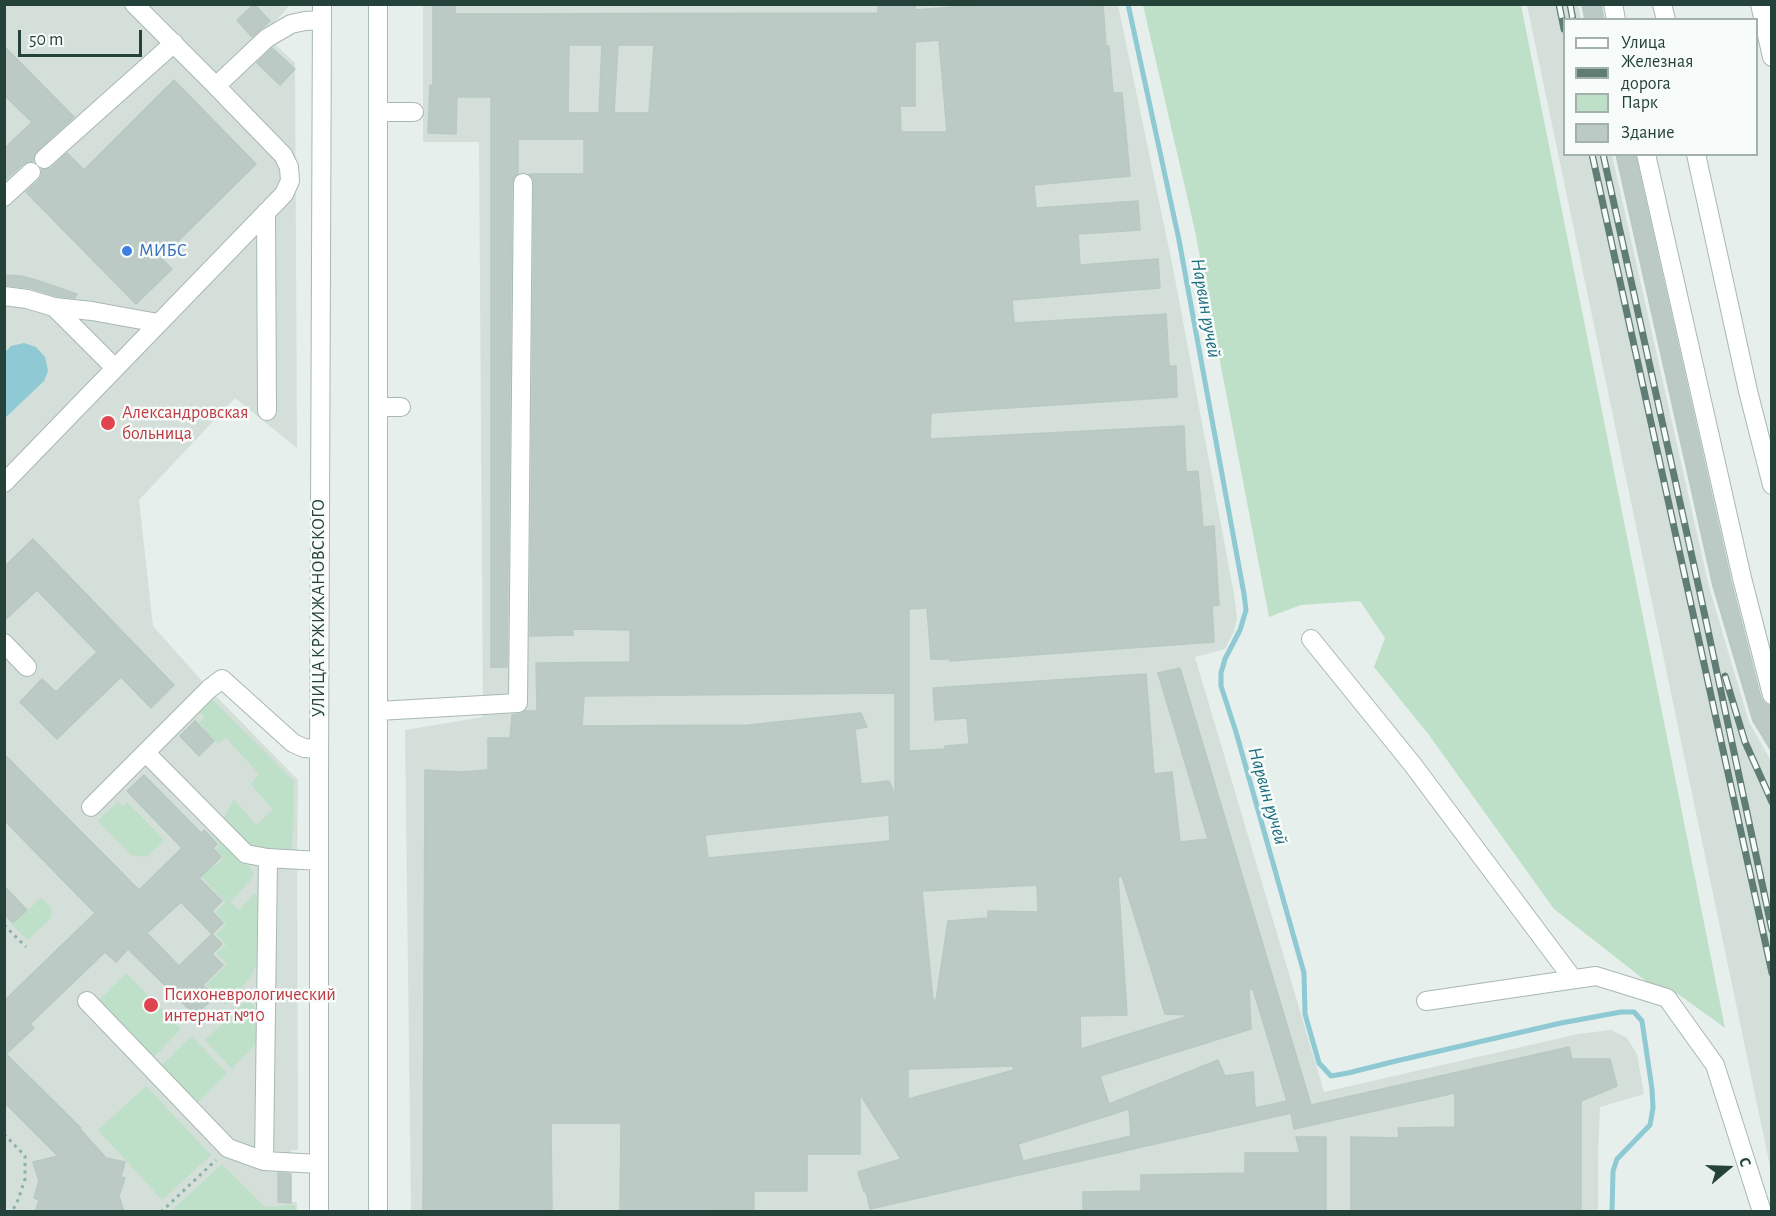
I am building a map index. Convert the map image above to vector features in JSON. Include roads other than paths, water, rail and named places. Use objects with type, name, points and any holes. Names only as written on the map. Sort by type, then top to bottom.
[{"type":"street","points":[[4,483],[112,365],[158,323],[284,194],[290,181],[289,167],[283,155],[134,4]]},
{"type":"street","points":[[378,4],[378,1212]]},
{"type":"street","points":[[1760,4],[1772,57]]},
{"type":"street","points":[[216,86],[267,38],[291,24],[305,21],[321,12]]},
{"type":"street","name":"УЛИЦА КРЖИЖАНОВСКОГО","points":[[319,1212],[321,12]]},
{"type":"street","points":[[4,197],[174,43]]},
{"type":"street","points":[[378,112],[414,112]]},
{"type":"street","points":[[1646,156],[1742,578],[1766,647],[1772,695]]},
{"type":"street","points":[[1696,156],[1748,391],[1772,485]]},
{"type":"street","points":[[378,711],[518,704],[523,183]]},
{"type":"street","points":[[266,212],[267,411]]},
{"type":"street","points":[[4,296],[27,299],[54,307],[92,311],[158,323]]},
{"type":"street","points":[[54,307],[112,365]]},
{"type":"street","points":[[378,407],[401,407]]},
{"type":"street","points":[[1311,639],[1413,765],[1573,979]]},
{"type":"street","points":[[4,643],[27,667]]},
{"type":"street","points":[[91,807],[209,689],[222,679],[293,743],[304,748],[319,749]]},
{"type":"street","points":[[146,753],[246,854],[268,858],[319,861]]},
{"type":"street","points":[[264,1161],[268,858]]},
{"type":"street","points":[[1426,1001],[1596,976],[1667,998],[1715,1065],[1762,1212]]},
{"type":"street","points":[[87,1001],[228,1148],[264,1161],[319,1164]]},
{"type":"water","points":[[24,343],[36,347],[45,357],[48,371],[44,381],[5,418],[5,352],[11,346]]},
{"type":"waterway","name":"Нарвин ручей","points":[[1128,4],[1179,240],[1244,594],[1246,610],[1240,630],[1225,659],[1221,673],[1221,686],[1304,973],[1305,1014],[1319,1063],[1331,1076],[1561,1023],[1621,1012],[1634,1012],[1642,1021],[1653,1108],[1650,1125],[1617,1159],[1613,1171],[1612,1212]]},
{"type":"railway","points":[[1559,4],[1563,24]]},
{"type":"railway","points":[[1570,4],[1573,18]]},
{"type":"railway","points":[[1592,156],[1772,973]]},
{"type":"railway","points":[[1603,156],[1772,930]]},
{"type":"railway","points":[[1725,676],[1745,742],[1772,802]]},
{"type":"place","name":"МИБС","points":[[127,251]]},
{"type":"place","name":"Александровская больница","points":[[108,423]]},
{"type":"place","name":"Психоневрологический интернат №10","points":[[151,1005]]}]
